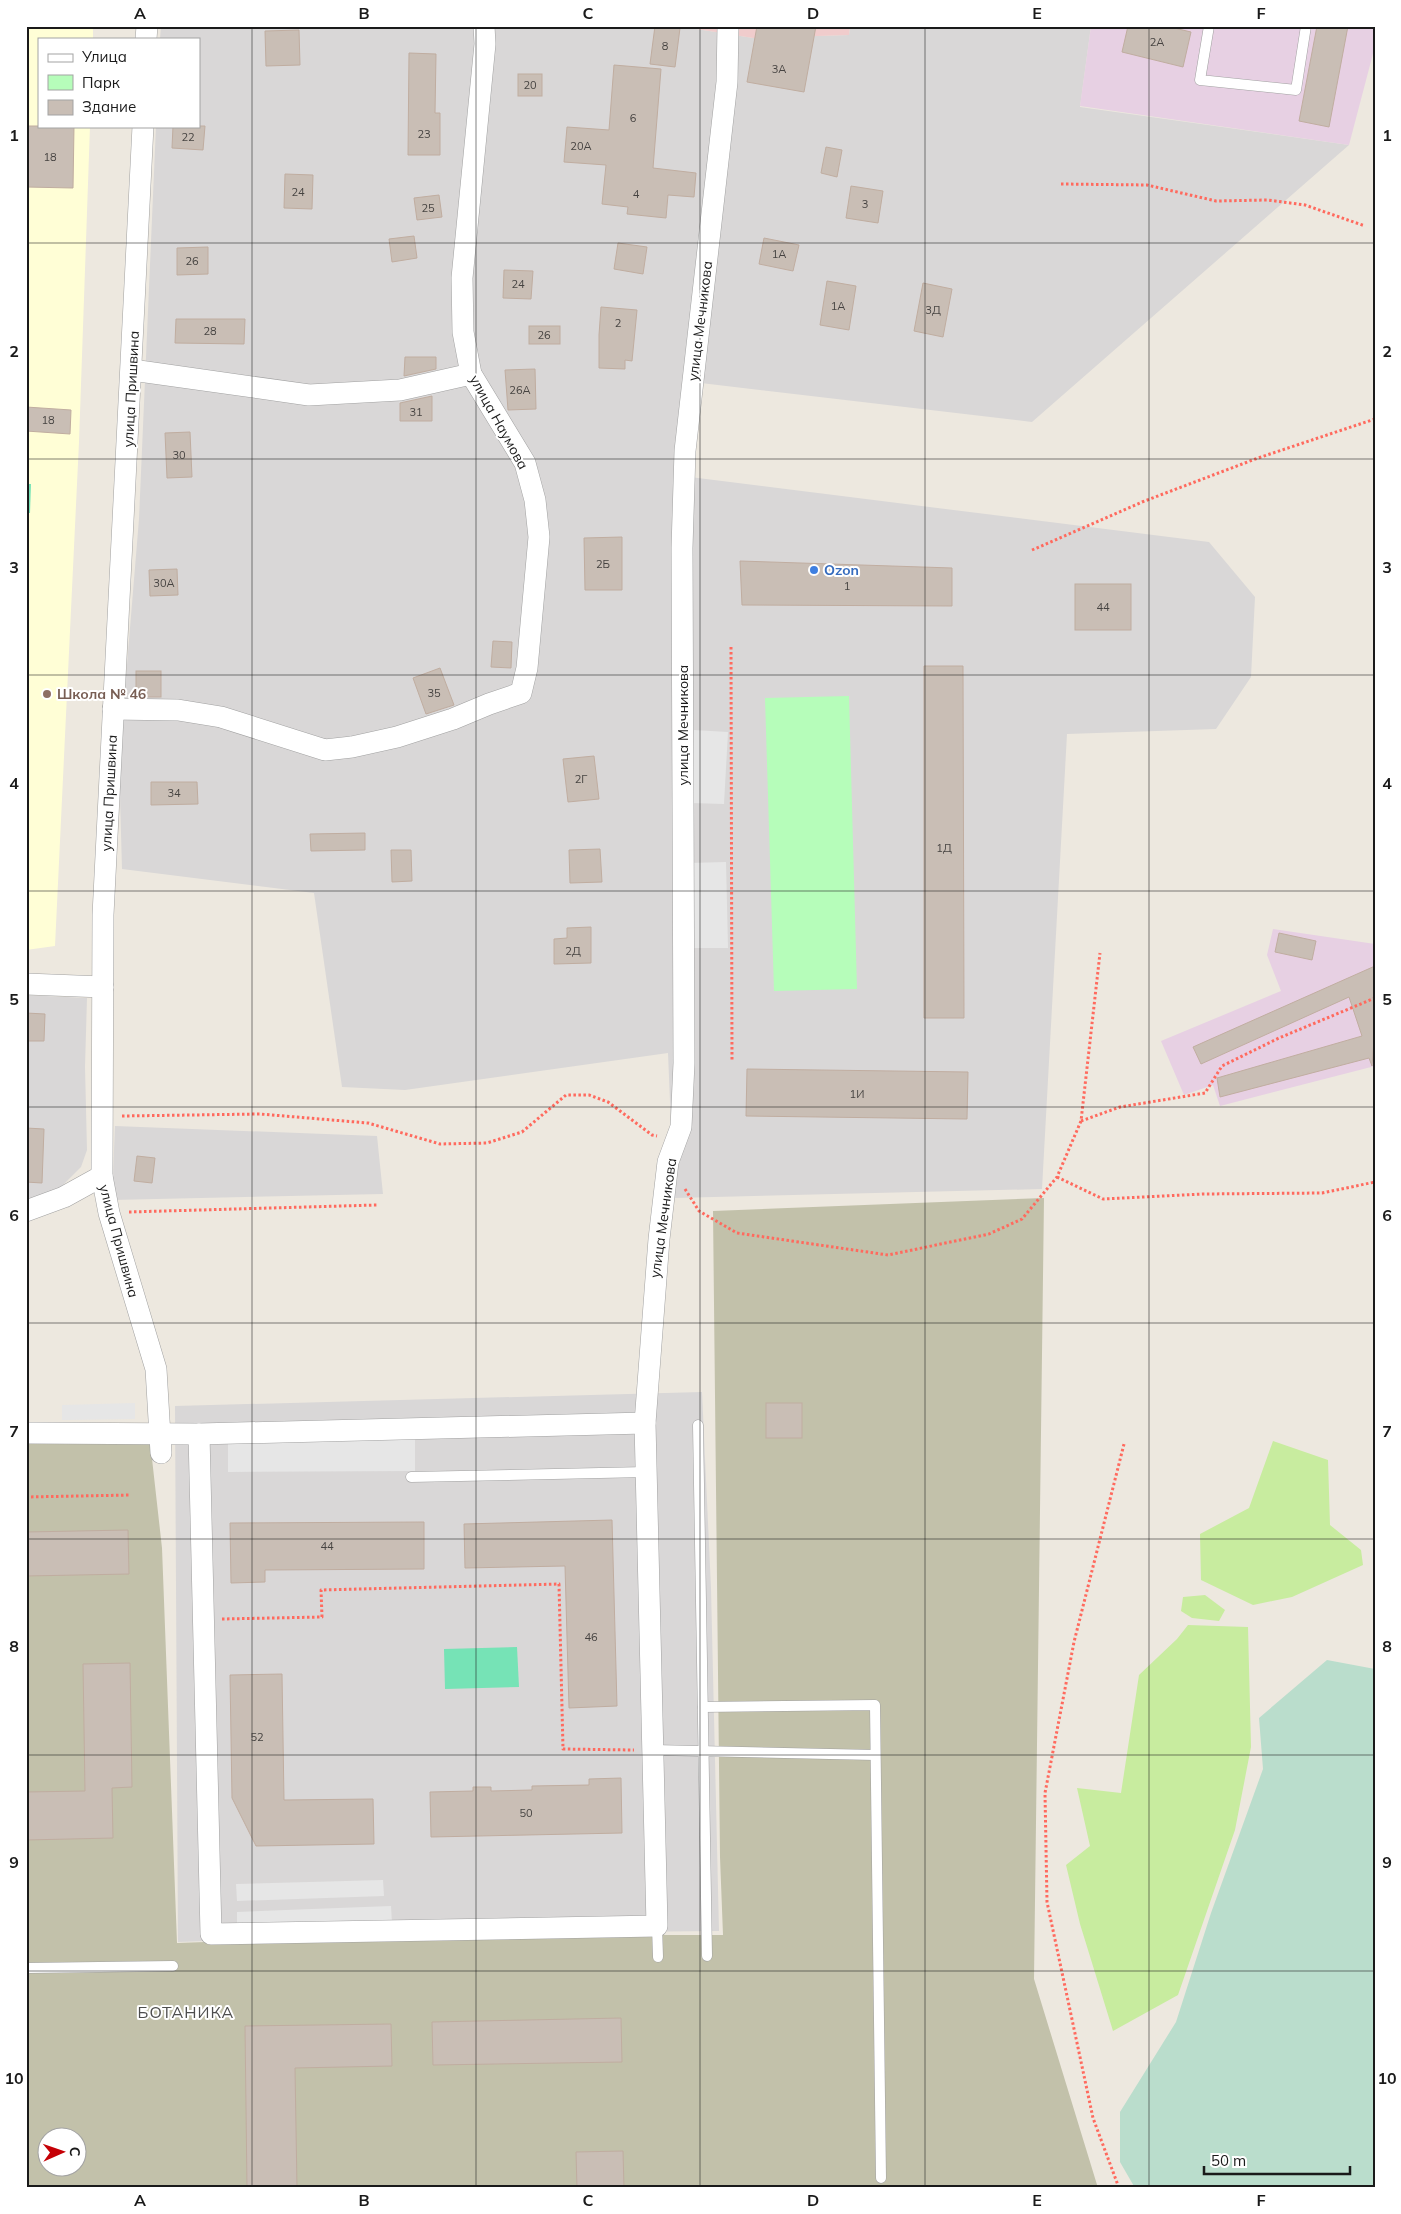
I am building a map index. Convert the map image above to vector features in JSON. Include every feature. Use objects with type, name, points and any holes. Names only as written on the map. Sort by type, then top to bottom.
[{"type":"street","name":"улица Наумова","points":[[113,709],[178,710],[220,716],[325,750],[398,738],[522,693],[527,668],[539,537],[535,500],[526,463],[471,374],[463,332],[462,278],[485,44],[484,26]]},
{"type":"street","name":"улица Мечникова","points":[[657,1926],[645,1423],[654,1289],[668,1162],[681,1127],[684,1063],[682,548],[685,451],[727,82],[728,26]]},
{"type":"street","name":"улица Пришвина","points":[[142,128],[132,370],[103,915],[102,1176],[109,1212],[156,1368],[160,1443]]},
{"type":"street","points":[[132,370],[309,395],[400,390],[471,374]]},
{"type":"street","points":[[26,984],[104,987]]},
{"type":"street","points":[[26,1211],[64,1198],[102,1176]]},
{"type":"street","points":[[26,1433],[160,1443],[199,1434],[645,1423]]},
{"type":"street","points":[[199,1434],[211,1934],[657,1926]]},
{"type":"lane","points":[[1209,26],[1200,80],[1296,90],[1306,26]]},
{"type":"lane","points":[[698,1425],[707,1956]]},
{"type":"lane","points":[[411,1477],[646,1472]]},
{"type":"lane","points":[[703,1707],[875,1705],[881,2178]]},
{"type":"lane","points":[[654,1750],[875,1755]]},
{"type":"lane","points":[[657,1926],[658,1957]]},
{"type":"lane","points":[[26,1968],[173,1966]]},
{"type":"path","points":[[1061,184],[1147,185],[1216,201],[1268,200],[1305,205],[1365,226]]},
{"type":"path","points":[[1032,550],[1169,492],[1258,458],[1375,419]]},
{"type":"path","points":[[731,647],[732,1062]]},
{"type":"path","points":[[684,1188],[699,1212],[737,1233],[888,1255],[990,1234],[1022,1219],[1057,1178],[1081,1121],[1100,953]]},
{"type":"path","points":[[1081,1121],[1120,1107],[1187,1098],[1205,1093],[1222,1066],[1279,1038],[1375,998]]},
{"type":"path","points":[[102,1116],[260,1114],[368,1122],[440,1144],[487,1143],[522,1132],[566,1095],[589,1095],[608,1102],[652,1135],[670,1136],[681,1127]]},
{"type":"path","points":[[1057,1178],[1103,1199],[1204,1194],[1322,1194],[1375,1182]]},
{"type":"path","points":[[109,1212],[377,1205]]},
{"type":"path","points":[[1119,2188],[1093,2118],[1047,1902],[1045,1793],[1074,1642],[1124,1444]]},
{"type":"path","points":[[26,1497],[131,1495]]},
{"type":"path","points":[[204,1620],[322,1617],[321,1590],[559,1584],[563,1749],[654,1750]]},
{"type":"shaded area","points":[[26,26],[93,26],[93,38],[38,38],[38,128],[90,128],[79,442],[55,946],[26,950]]},
{"type":"shaded area","points":[[161,26],[678,26],[753,38],[849,35],[850,26],[1091,26],[1080,107],[1349,145],[1032,422],[684,381],[674,475],[1209,542],[1255,597],[1251,677],[1216,729],[1067,734],[1042,1189],[674,1198],[668,1053],[405,1090],[342,1087],[314,893],[122,869],[119,761],[139,519],[156,128],[200,128],[200,38],[160,38]]},
{"type":"shaded area","points":[[678,26],[850,26],[849,35],[753,38]]},
{"type":"shaded area","points":[[1091,26],[1375,26],[1375,46],[1349,145],[1080,106]]},
{"type":"shaded area","points":[[694,730],[728,732],[724,804],[691,803]]},
{"type":"shaded area","points":[[726,862],[728,948],[691,948],[689,863]]},
{"type":"shaded area","points":[[1273,929],[1375,944],[1375,1066],[1220,1106],[1213,1085],[1184,1095],[1161,1041],[1281,991],[1267,955]]},
{"type":"shaded area","points":[[26,995],[87,998],[85,1067],[87,1150],[81,1167],[52,1196],[26,1199]]},
{"type":"shaded area","points":[[115,1126],[377,1136],[383,1194],[112,1200]]},
{"type":"shaded area","points":[[1044,1198],[1034,1979],[1098,2188],[26,2188],[26,1442],[150,1441],[162,1548],[177,1943],[411,1935],[723,1935],[720,1857],[713,1211]]},
{"type":"shaded area","points":[[702,1392],[711,1588],[719,1931],[410,1934],[178,1942],[175,1406]]},
{"type":"shaded area","points":[[135,1403],[135,1419],[62,1420],[62,1405]]},
{"type":"shaded area","points":[[415,1439],[415,1471],[228,1472],[228,1440]]},
{"type":"shaded area","points":[[1327,1660],[1375,1669],[1375,2188],[1135,2188],[1120,2162],[1120,2112],[1176,2022],[1211,1913],[1263,1769],[1259,1718]]},
{"type":"shaded area","points":[[383,1880],[384,1896],[237,1901],[236,1884]]},
{"type":"shaded area","points":[[391,1906],[392,1923],[237,1928],[237,1912]]},
{"type":"green space","points":[[26,484],[31,484],[30,513],[26,513]]},
{"type":"green space","points":[[849,696],[857,989],[774,991],[765,698]]},
{"type":"green space","points":[[1273,1441],[1328,1460],[1330,1525],[1361,1550],[1363,1565],[1292,1597],[1253,1605],[1201,1580],[1200,1534],[1249,1508]]},
{"type":"green space","points":[[1205,1595],[1225,1610],[1219,1621],[1192,1618],[1181,1611],[1183,1597]]},
{"type":"green space","points":[[1188,1625],[1248,1627],[1251,1747],[1235,1830],[1178,1995],[1113,2031],[1080,1924],[1066,1865],[1090,1846],[1077,1788],[1121,1793],[1139,1675],[1177,1639]]},
{"type":"green space","points":[[517,1647],[519,1687],[445,1689],[444,1649]]},
{"type":"building","points":[[655,26],[680,28],[675,67],[650,64]]},
{"type":"building","points":[[757,26],[816,26],[804,92],[747,82]]},
{"type":"building","points":[[1128,26],[1166,26],[1191,32],[1183,67],[1122,52]]},
{"type":"building","points":[[1317,26],[1348,26],[1329,127],[1299,121]]},
{"type":"building","points":[[299,30],[300,65],[266,66],[265,31]]},
{"type":"building","points":[[409,53],[436,54],[435,113],[440,113],[440,155],[408,155]]},
{"type":"building","points":[[614,65],[661,69],[653,168],[696,173],[694,197],[668,195],[666,218],[627,214],[628,207],[602,204],[606,165],[564,162],[567,127],[609,130]]},
{"type":"building","points":[[518,74],[542,74],[542,96],[518,96]]},
{"type":"building","points":[[26,126],[74,128],[73,188],[26,187]]},
{"type":"building","points":[[200,126],[205,126],[203,150],[172,148],[173,128],[200,128]]},
{"type":"building","points":[[826,147],[842,150],[837,177],[821,173]]},
{"type":"building","points":[[285,174],[313,175],[312,209],[284,208]]},
{"type":"building","points":[[851,186],[883,191],[878,223],[846,218]]},
{"type":"building","points":[[439,195],[442,217],[417,220],[414,198]]},
{"type":"building","points":[[414,236],[417,258],[392,262],[389,239]]},
{"type":"building","points":[[764,238],[799,245],[793,271],[759,264]]},
{"type":"building","points":[[618,243],[647,247],[643,274],[614,269]]},
{"type":"building","points":[[208,247],[208,274],[177,275],[177,248]]},
{"type":"building","points":[[504,270],[533,271],[531,299],[503,298]]},
{"type":"building","points":[[827,281],[856,286],[849,330],[820,325]]},
{"type":"building","points":[[923,283],[952,289],[943,337],[914,331]]},
{"type":"building","points":[[601,307],[637,310],[632,361],[625,360],[625,369],[599,368]]},
{"type":"building","points":[[176,319],[245,319],[244,344],[175,343]]},
{"type":"building","points":[[529,326],[560,326],[560,344],[529,344]]},
{"type":"building","points":[[405,357],[436,357],[436,369],[404,376]]},
{"type":"building","points":[[535,369],[536,409],[508,410],[505,370]]},
{"type":"building","points":[[432,396],[432,421],[400,421],[400,403]]},
{"type":"building","points":[[26,407],[71,410],[70,434],[26,431]]},
{"type":"building","points":[[190,432],[192,477],[167,478],[165,433]]},
{"type":"building","points":[[622,537],[622,590],[585,590],[584,538]]},
{"type":"building","points":[[740,561],[952,568],[952,606],[742,605]]},
{"type":"building","points":[[177,569],[178,595],[150,596],[149,570]]},
{"type":"building","points":[[1075,584],[1131,584],[1131,630],[1075,630]]},
{"type":"building","points":[[493,641],[512,642],[511,668],[491,667]]},
{"type":"building","points":[[924,666],[963,666],[964,1018],[924,1018]]},
{"type":"building","points":[[440,668],[454,705],[426,714],[413,678]]},
{"type":"building","points":[[136,671],[161,671],[161,697],[136,697]]},
{"type":"building","points":[[594,756],[599,799],[568,802],[563,759]]},
{"type":"building","points":[[151,782],[197,782],[198,804],[151,805]]},
{"type":"building","points":[[365,833],[365,850],[311,851],[310,834]]},
{"type":"building","points":[[600,849],[602,882],[570,883],[569,850]]},
{"type":"building","points":[[391,850],[411,850],[412,881],[392,882]]},
{"type":"building","points":[[591,927],[591,963],[554,964],[554,939],[567,938],[567,928]]},
{"type":"building","points":[[1279,933],[1316,941],[1312,960],[1275,952]]},
{"type":"building","points":[[1375,966],[1375,1028],[1372,1066],[1369,1058],[1220,1097],[1217,1078],[1362,1036],[1349,997],[1201,1064],[1193,1047]]},
{"type":"building","points":[[26,1013],[45,1014],[44,1041],[26,1041]]},
{"type":"building","points":[[747,1069],[968,1072],[967,1119],[746,1116]]},
{"type":"building","points":[[26,1128],[44,1129],[42,1183],[26,1182]]},
{"type":"building","points":[[137,1156],[155,1158],[152,1183],[134,1181]]},
{"type":"building","points":[[766,1403],[802,1403],[802,1438],[766,1438]]},
{"type":"building","points":[[612,1520],[617,1706],[569,1708],[565,1566],[465,1568],[464,1524]]},
{"type":"building","points":[[424,1522],[424,1569],[265,1570],[265,1582],[231,1583],[230,1523]]},
{"type":"building","points":[[128,1530],[129,1574],[26,1576],[26,1532]]},
{"type":"building","points":[[130,1663],[132,1787],[112,1788],[113,1838],[26,1840],[26,1792],[85,1791],[83,1664]]},
{"type":"building","points":[[282,1674],[284,1800],[373,1799],[374,1844],[256,1846],[232,1798],[230,1675]]},
{"type":"building","points":[[621,1778],[622,1833],[431,1837],[430,1792],[473,1791],[473,1787],[491,1787],[491,1791],[532,1790],[532,1786],[589,1785],[589,1779]]},
{"type":"building","points":[[621,2018],[622,2062],[433,2065],[432,2022]]},
{"type":"building","points":[[391,2024],[392,2066],[295,2068],[297,2188],[247,2188],[245,2026]]},
{"type":"building","points":[[623,2151],[624,2188],[577,2188],[576,2152]]},
{"type":"place","name":"Ozon","points":[[814,570]]},
{"type":"place","name":"Школа № 46","points":[[47,694]]},
{"type":"district","name":"БОТАНИКА","points":[[186,2012]]}]
